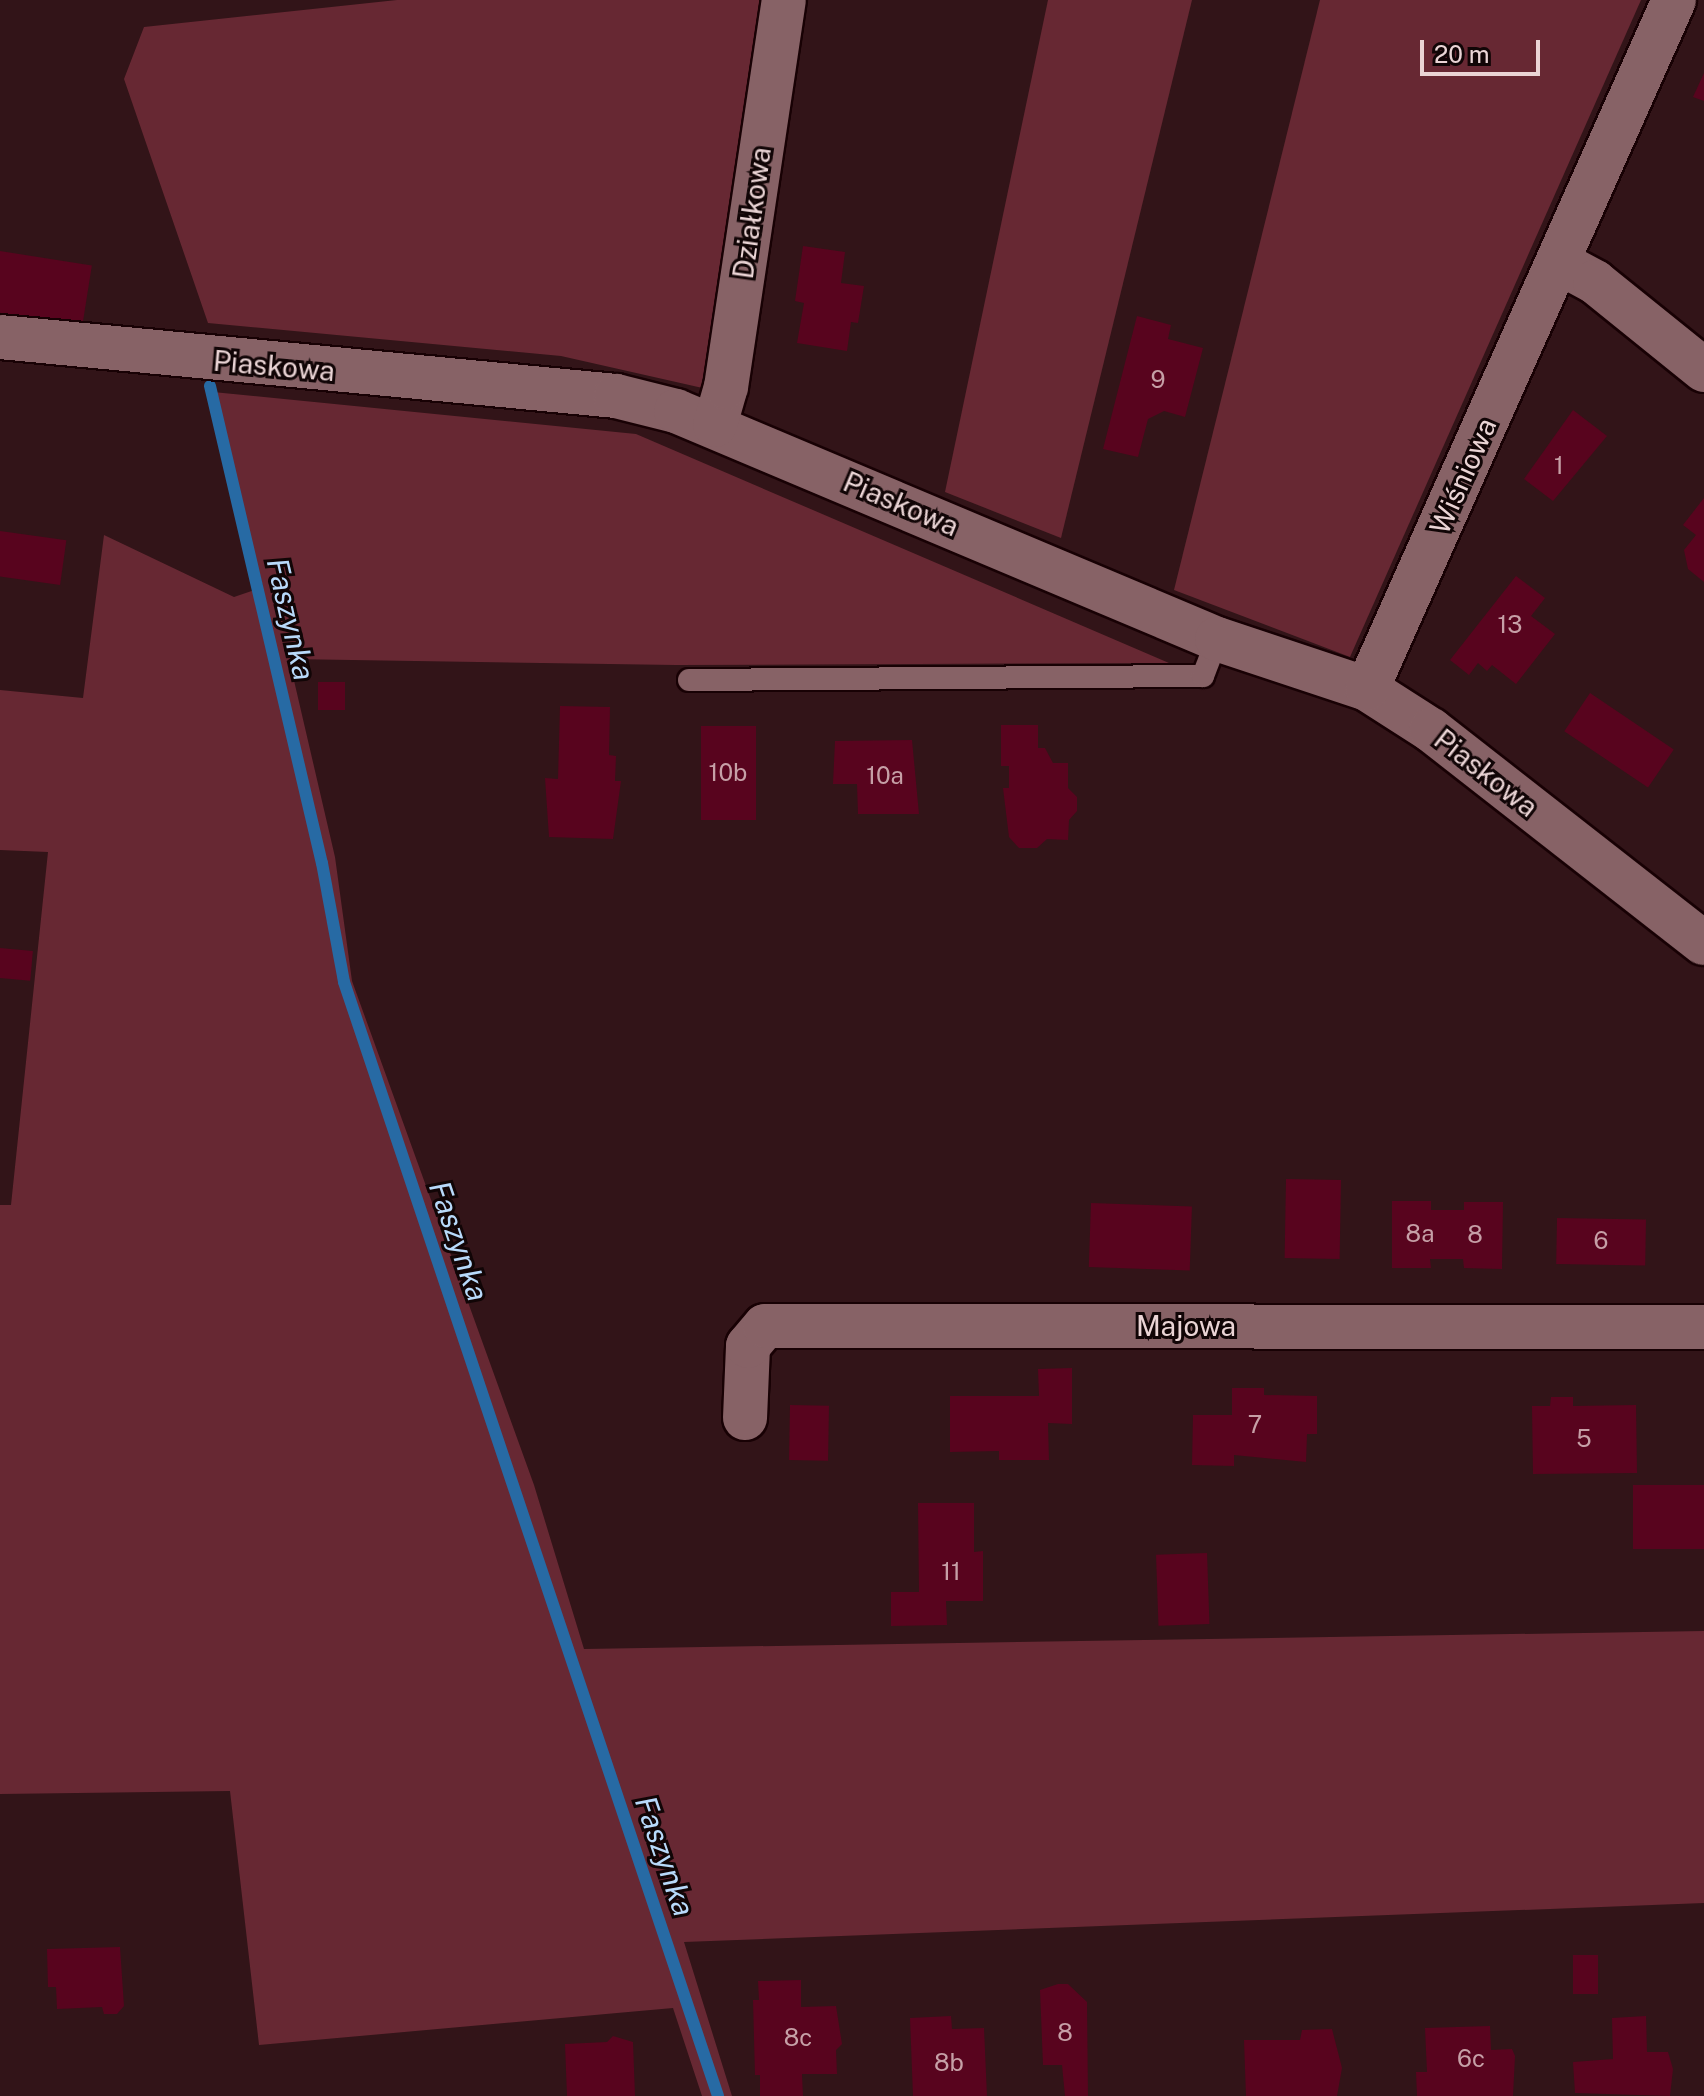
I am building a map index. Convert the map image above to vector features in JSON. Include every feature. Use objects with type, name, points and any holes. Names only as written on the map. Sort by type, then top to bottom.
[{"type":"street","name":"Działkowa","points":[[715,425],[726,387],[784,0]]},
{"type":"street","name":"Wiśniowa","points":[[1367,689],[1674,0]]},
{"type":"street","points":[[1558,262],[1595,282],[1704,370]]},
{"type":"street","name":"Piaskowa","points":[[0,337],[616,396],[715,425],[1217,639],[1367,689],[1431,730],[1704,943]]},
{"type":"street","name":"Majowa","points":[[745,1418],[748,1346],[765,1326],[1704,1327]]},
{"type":"lane","points":[[689,680],[1203,676],[1217,639]]},
{"type":"shaded area","points":[[397,0],[768,0],[707,389],[561,356],[208,323],[124,79],[144,27]]},
{"type":"shaded area","points":[[1048,0],[1192,0],[1061,538],[945,492]]},
{"type":"shaded area","points":[[1320,0],[1641,0],[1350,657],[1174,590]]},
{"type":"shaded area","points":[[213,392],[636,434],[1169,663],[676,665],[289,659],[335,857],[352,981],[534,1485],[584,1649],[1704,1631],[1704,1903],[684,1942],[732,2096],[702,2096],[673,2008],[259,2045],[230,1791],[0,1794],[0,1205],[11,1205],[48,852],[0,850],[0,690],[83,698],[104,535],[234,597],[263,587]]},
{"type":"building","points":[[1704,73],[1704,101],[1693,97]]},
{"type":"building","points":[[803,246],[845,252],[841,283],[864,286],[858,323],[851,322],[847,351],[797,343],[804,303],[795,301]]},
{"type":"building","points":[[0,251],[92,266],[82,326],[0,313]]},
{"type":"building","points":[[1137,316],[1171,325],[1168,339],[1203,348],[1185,417],[1164,411],[1148,419],[1138,457],[1103,449]]},
{"type":"building","points":[[1573,410],[1607,436],[1553,501],[1524,479]]},
{"type":"building","points":[[1704,498],[1704,582],[1688,569],[1684,550],[1696,535],[1683,525]]},
{"type":"building","points":[[0,531],[66,540],[60,585],[0,576]]},
{"type":"building","points":[[1516,576],[1545,598],[1531,616],[1555,634],[1516,684],[1492,665],[1487,671],[1478,663],[1469,675],[1450,660]]},
{"type":"building","points":[[318,682],[345,682],[345,710],[318,710]]},
{"type":"building","points":[[1590,693],[1674,749],[1648,788],[1564,731]]},
{"type":"building","points":[[560,706],[610,707],[609,755],[616,756],[615,781],[621,781],[613,839],[549,837],[545,778],[558,779]]},
{"type":"building","points":[[1001,725],[1038,725],[1038,748],[1045,748],[1053,763],[1068,763],[1068,788],[1077,797],[1077,811],[1069,820],[1068,840],[1047,839],[1037,848],[1019,848],[1009,837],[1003,788],[1009,788],[1009,766],[1001,766]]},
{"type":"building","points":[[701,726],[756,726],[756,820],[701,820]]},
{"type":"building","points":[[912,740],[919,814],[858,814],[857,784],[833,784],[835,741]]},
{"type":"building","points":[[0,948],[33,951],[30,981],[0,978]]},
{"type":"building","points":[[1286,1179],[1341,1180],[1340,1259],[1285,1258]]},
{"type":"building","points":[[1392,1201],[1431,1201],[1431,1210],[1464,1210],[1464,1202],[1503,1202],[1502,1269],[1464,1268],[1463,1259],[1430,1259],[1431,1268],[1392,1268]]},
{"type":"building","points":[[1091,1203],[1192,1207],[1190,1270],[1089,1267]]},
{"type":"building","points":[[1557,1218],[1646,1220],[1645,1266],[1556,1264]]},
{"type":"building","points":[[1072,1368],[1072,1424],[1048,1423],[1049,1460],[999,1460],[999,1451],[950,1452],[950,1396],[1039,1396],[1038,1369]]},
{"type":"building","points":[[1232,1388],[1264,1388],[1264,1395],[1317,1396],[1317,1434],[1307,1434],[1306,1462],[1234,1455],[1234,1466],[1192,1465],[1193,1415],[1232,1415]]},
{"type":"building","points":[[1551,1397],[1573,1397],[1573,1406],[1636,1405],[1637,1473],[1533,1474],[1532,1406],[1550,1406]]},
{"type":"building","points":[[790,1405],[829,1406],[828,1461],[789,1460]]},
{"type":"building","points":[[1633,1485],[1704,1485],[1704,1549],[1633,1549]]},
{"type":"building","points":[[918,1503],[974,1503],[974,1552],[983,1551],[983,1601],[946,1601],[947,1625],[891,1626],[891,1592],[919,1592]]},
{"type":"building","points":[[1207,1553],[1209,1624],[1159,1626],[1156,1555]]},
{"type":"building","points":[[120,1947],[124,2006],[117,2014],[104,2014],[102,2007],[57,2009],[56,1987],[48,1987],[47,1949]]},
{"type":"building","points":[[1573,1955],[1598,1955],[1598,1994],[1573,1994]]},
{"type":"building","points":[[801,1980],[801,2007],[836,2006],[842,2044],[836,2050],[837,2074],[802,2074],[803,2096],[760,2096],[760,2075],[755,2075],[753,2000],[759,2000],[758,1981]]},
{"type":"building","points":[[1068,1984],[1087,2002],[1088,2096],[1065,2096],[1062,2065],[1043,2065],[1040,1990]]},
{"type":"building","points":[[951,2016],[952,2029],[984,2028],[987,2096],[913,2096],[910,2018]]},
{"type":"building","points":[[1646,2016],[1647,2052],[1668,2052],[1673,2069],[1670,2096],[1575,2093],[1573,2062],[1613,2059],[1612,2018]]},
{"type":"building","points":[[1490,2026],[1491,2050],[1512,2049],[1515,2056],[1513,2096],[1417,2096],[1416,2072],[1427,2072],[1425,2028]]},
{"type":"building","points":[[1332,2029],[1342,2068],[1337,2096],[1246,2096],[1244,2040],[1300,2040],[1302,2030]]},
{"type":"building","points":[[613,2036],[633,2042],[635,2096],[567,2096],[565,2044],[607,2042]]},
{"type":"waterway","name":"Faszynka","points":[[210,386],[322,863],[344,982],[718,2096]]}]
